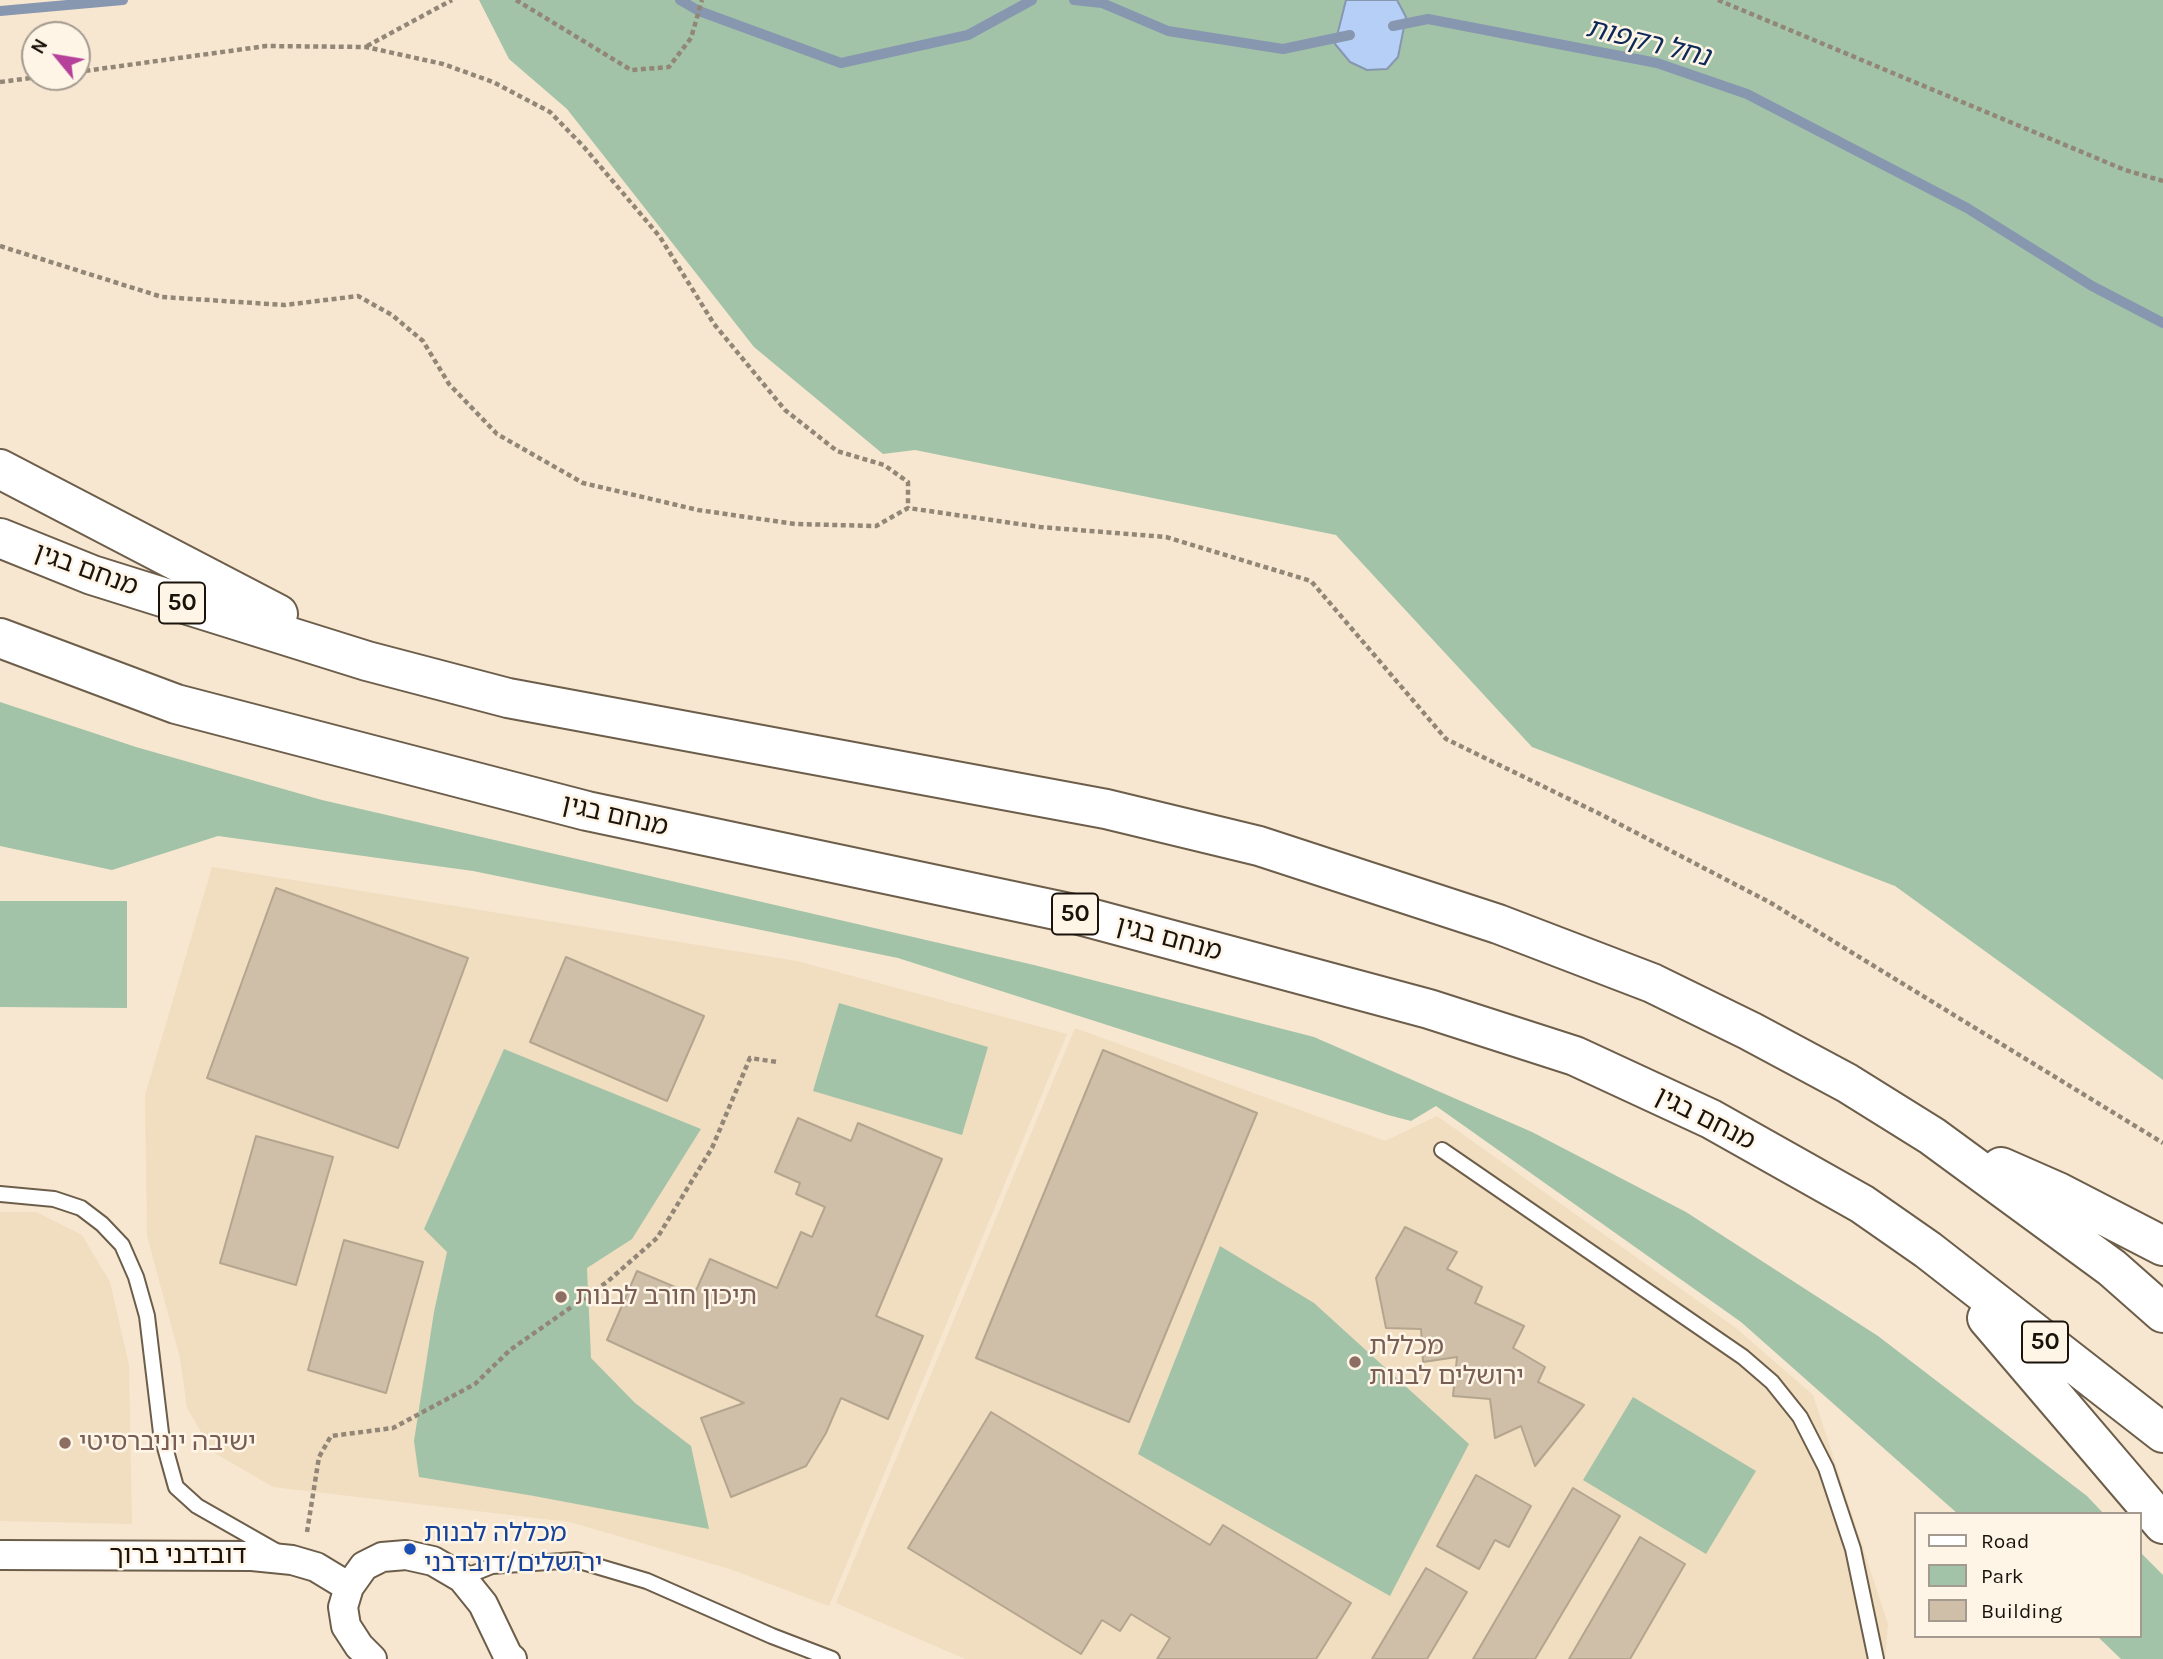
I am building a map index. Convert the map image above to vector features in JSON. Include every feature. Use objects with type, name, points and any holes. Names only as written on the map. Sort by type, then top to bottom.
[{"type":"highway","points":[[0,469],[367,661]]},
{"type":"highway","name":"מנחם בגין","points":[[0,538],[92,575],[367,661],[508,698],[1106,809],[1259,846],[1497,924],[1652,983],[1847,1083],[1932,1136],[2112,1268],[2163,1313]]},
{"type":"highway","name":"מנחם בגין","points":[[0,638],[176,704],[587,811],[1079,915],[1430,1009],[1575,1056],[1711,1119],[1862,1204],[1928,1250],[2163,1433]]},
{"type":"highway","points":[[0,661],[176,704]]},
{"type":"highway","points":[[1932,1136],[2057,1192],[2163,1246]]},
{"type":"highway","points":[[1928,1250],[2163,1524]]},
{"type":"street","name":"דובדבני ברוך","points":[[0,1555],[252,1556],[316,1567],[349,1587]]},
{"type":"street","points":[[372,1659],[359,1646],[346,1626],[343,1607],[349,1587],[364,1566],[382,1557],[406,1555],[433,1561],[462,1578],[483,1604],[508,1656],[512,1659]]},
{"type":"street","points":[[487,1659],[494,1629]]},
{"type":"lane","points":[[1442,1150],[1743,1357],[1772,1382],[1800,1417],[1826,1468],[1853,1549],[1876,1659]]},
{"type":"lane","points":[[0,1194],[54,1199],[81,1208],[102,1224],[122,1245],[136,1277],[147,1316],[161,1433],[176,1487],[197,1506],[297,1562]]},
{"type":"lane","points":[[462,1578],[492,1566],[576,1560],[647,1581],[772,1636],[832,1659]]},
{"type":"path","points":[[366,47],[452,0]]},
{"type":"path","points":[[516,0],[631,70],[669,68],[691,38],[702,0]]},
{"type":"path","points":[[1718,0],[2126,170],[2163,181]]},
{"type":"path","points":[[91,70],[266,46],[366,47],[443,64],[493,82],[550,112],[584,147],[660,237],[714,324],[785,410],[837,451],[884,465],[908,482],[908,508]]},
{"type":"path","points":[[0,82],[21,79]]},
{"type":"path","points":[[0,246],[162,297],[285,305],[358,296],[392,315],[423,341],[449,384],[497,435],[583,483],[698,510],[794,524],[876,526],[908,508],[1040,527],[1166,537],[1311,581],[1446,739],[1602,815],[1771,903],[2163,1143]]},
{"type":"path","points":[[297,1562],[318,1457],[331,1436],[393,1427],[475,1384],[510,1350],[607,1282],[657,1238],[712,1148],[750,1058],[777,1062]]},
{"type":"shaded area","name":"תיכון חורב לבנות","points":[[212,867],[797,961],[1067,1034],[829,1606],[730,1569],[570,1522],[273,1487],[213,1452],[187,1408],[180,1358],[147,1236],[145,1095]]},
{"type":"shaded area","name":"מכללת ירושלים לבנות","points":[[1075,1028],[1385,1141],[1437,1116],[1736,1328],[1813,1395],[1888,1624],[1885,1659],[965,1659],[836,1603]]},
{"type":"shaded area","name":"ישיבה יוניברסיטי","points":[[0,1212],[36,1212],[82,1235],[110,1282],[129,1365],[132,1524],[0,1521]]},
{"type":"green space","points":[[479,0],[2163,0],[2163,1080],[1895,886],[1532,747],[1336,535],[915,450],[883,454],[754,347],[567,109],[509,59]]},
{"type":"green space","points":[[0,702],[136,747],[322,800],[1034,965],[1314,1037],[1532,1132],[1686,1212],[1878,1336],[2087,1496],[2102,1512],[1956,1512],[1741,1322],[1436,1106],[1411,1121],[898,958],[473,871],[218,836],[112,870],[0,846]]},
{"type":"green space","points":[[0,901],[127,901],[127,1008],[0,1007]]},
{"type":"green space","points":[[839,1003],[988,1047],[962,1135],[813,1091]]},
{"type":"green space","points":[[504,1049],[701,1129],[632,1239],[587,1268],[591,1358],[635,1403],[691,1446],[709,1529],[419,1477],[414,1441],[434,1312],[447,1252],[424,1229]]},
{"type":"green space","points":[[1220,1246],[1314,1303],[1469,1444],[1390,1596],[1138,1454]]},
{"type":"green space","points":[[1633,1397],[1756,1471],[1706,1554],[1583,1480]]},
{"type":"green space","points":[[2142,1554],[2163,1575],[2163,1659],[2121,1659],[2099,1638],[2142,1638]]},
{"type":"water","points":[[1346,0],[1397,0],[1406,17],[1398,57],[1387,69],[1367,70],[1350,62],[1335,44]]},
{"type":"building","points":[[276,888],[468,958],[398,1148],[207,1078]]},
{"type":"building","points":[[566,957],[704,1016],[667,1101],[530,1042]]},
{"type":"building","points":[[1103,1050],[1257,1113],[1129,1422],[976,1358]]},
{"type":"building","points":[[798,1118],[851,1141],[858,1123],[942,1159],[876,1316],[923,1336],[888,1419],[841,1398],[826,1433],[806,1466],[731,1497],[701,1418],[744,1403],[607,1340],[637,1271],[694,1295],[710,1259],[777,1288],[801,1232],[812,1237],[825,1207],[796,1194],[800,1183],[775,1172]]},
{"type":"building","points":[[256,1136],[333,1157],[296,1285],[220,1263]]},
{"type":"building","points":[[1405,1227],[1457,1252],[1447,1269],[1482,1287],[1475,1303],[1524,1326],[1513,1348],[1545,1367],[1538,1382],[1584,1405],[1535,1466],[1521,1426],[1495,1438],[1490,1399],[1453,1396],[1457,1357],[1423,1362],[1421,1329],[1386,1328],[1376,1278]]},
{"type":"building","points":[[344,1240],[423,1262],[386,1393],[308,1370]]},
{"type":"building","points":[[991,1412],[1210,1545],[1223,1525],[1351,1603],[1316,1659],[1157,1659],[1170,1638],[1131,1614],[1120,1631],[1102,1620],[1081,1654],[908,1548]]},
{"type":"building","points":[[1476,1475],[1531,1506],[1509,1547],[1495,1540],[1479,1569],[1437,1546]]},
{"type":"building","points":[[1573,1488],[1620,1516],[1535,1659],[1473,1659]]},
{"type":"building","points":[[1640,1537],[1685,1564],[1630,1659],[1569,1659]]},
{"type":"building","points":[[1426,1568],[1467,1592],[1427,1659],[1372,1659]]},
{"type":"waterway","name":"נחל רקפות","points":[[0,11],[123,0]]},
{"type":"waterway","name":"נחל רקפות","points":[[680,0],[699,11],[841,63],[968,35],[1032,0]]},
{"type":"waterway","name":"נחל רקפות","points":[[1074,0],[1102,3],[1168,31],[1283,49],[1350,35]]},
{"type":"waterway","name":"נחל רקפות","points":[[1393,26],[1428,19],[1657,63],[1747,94],[1967,208],[2092,286],[2163,323]]},
{"type":"place","name":"תיכון חורב לבנות","points":[[561,1297]]},
{"type":"place","name":"מכללת ירושלים לבנות","points":[[1355,1362]]},
{"type":"place","name":"ישיבה יוניברסיטי","points":[[65,1443]]},
{"type":"place","name":"מכללה לבנות ירושלים/דובדבני","points":[[410,1549]]}]
